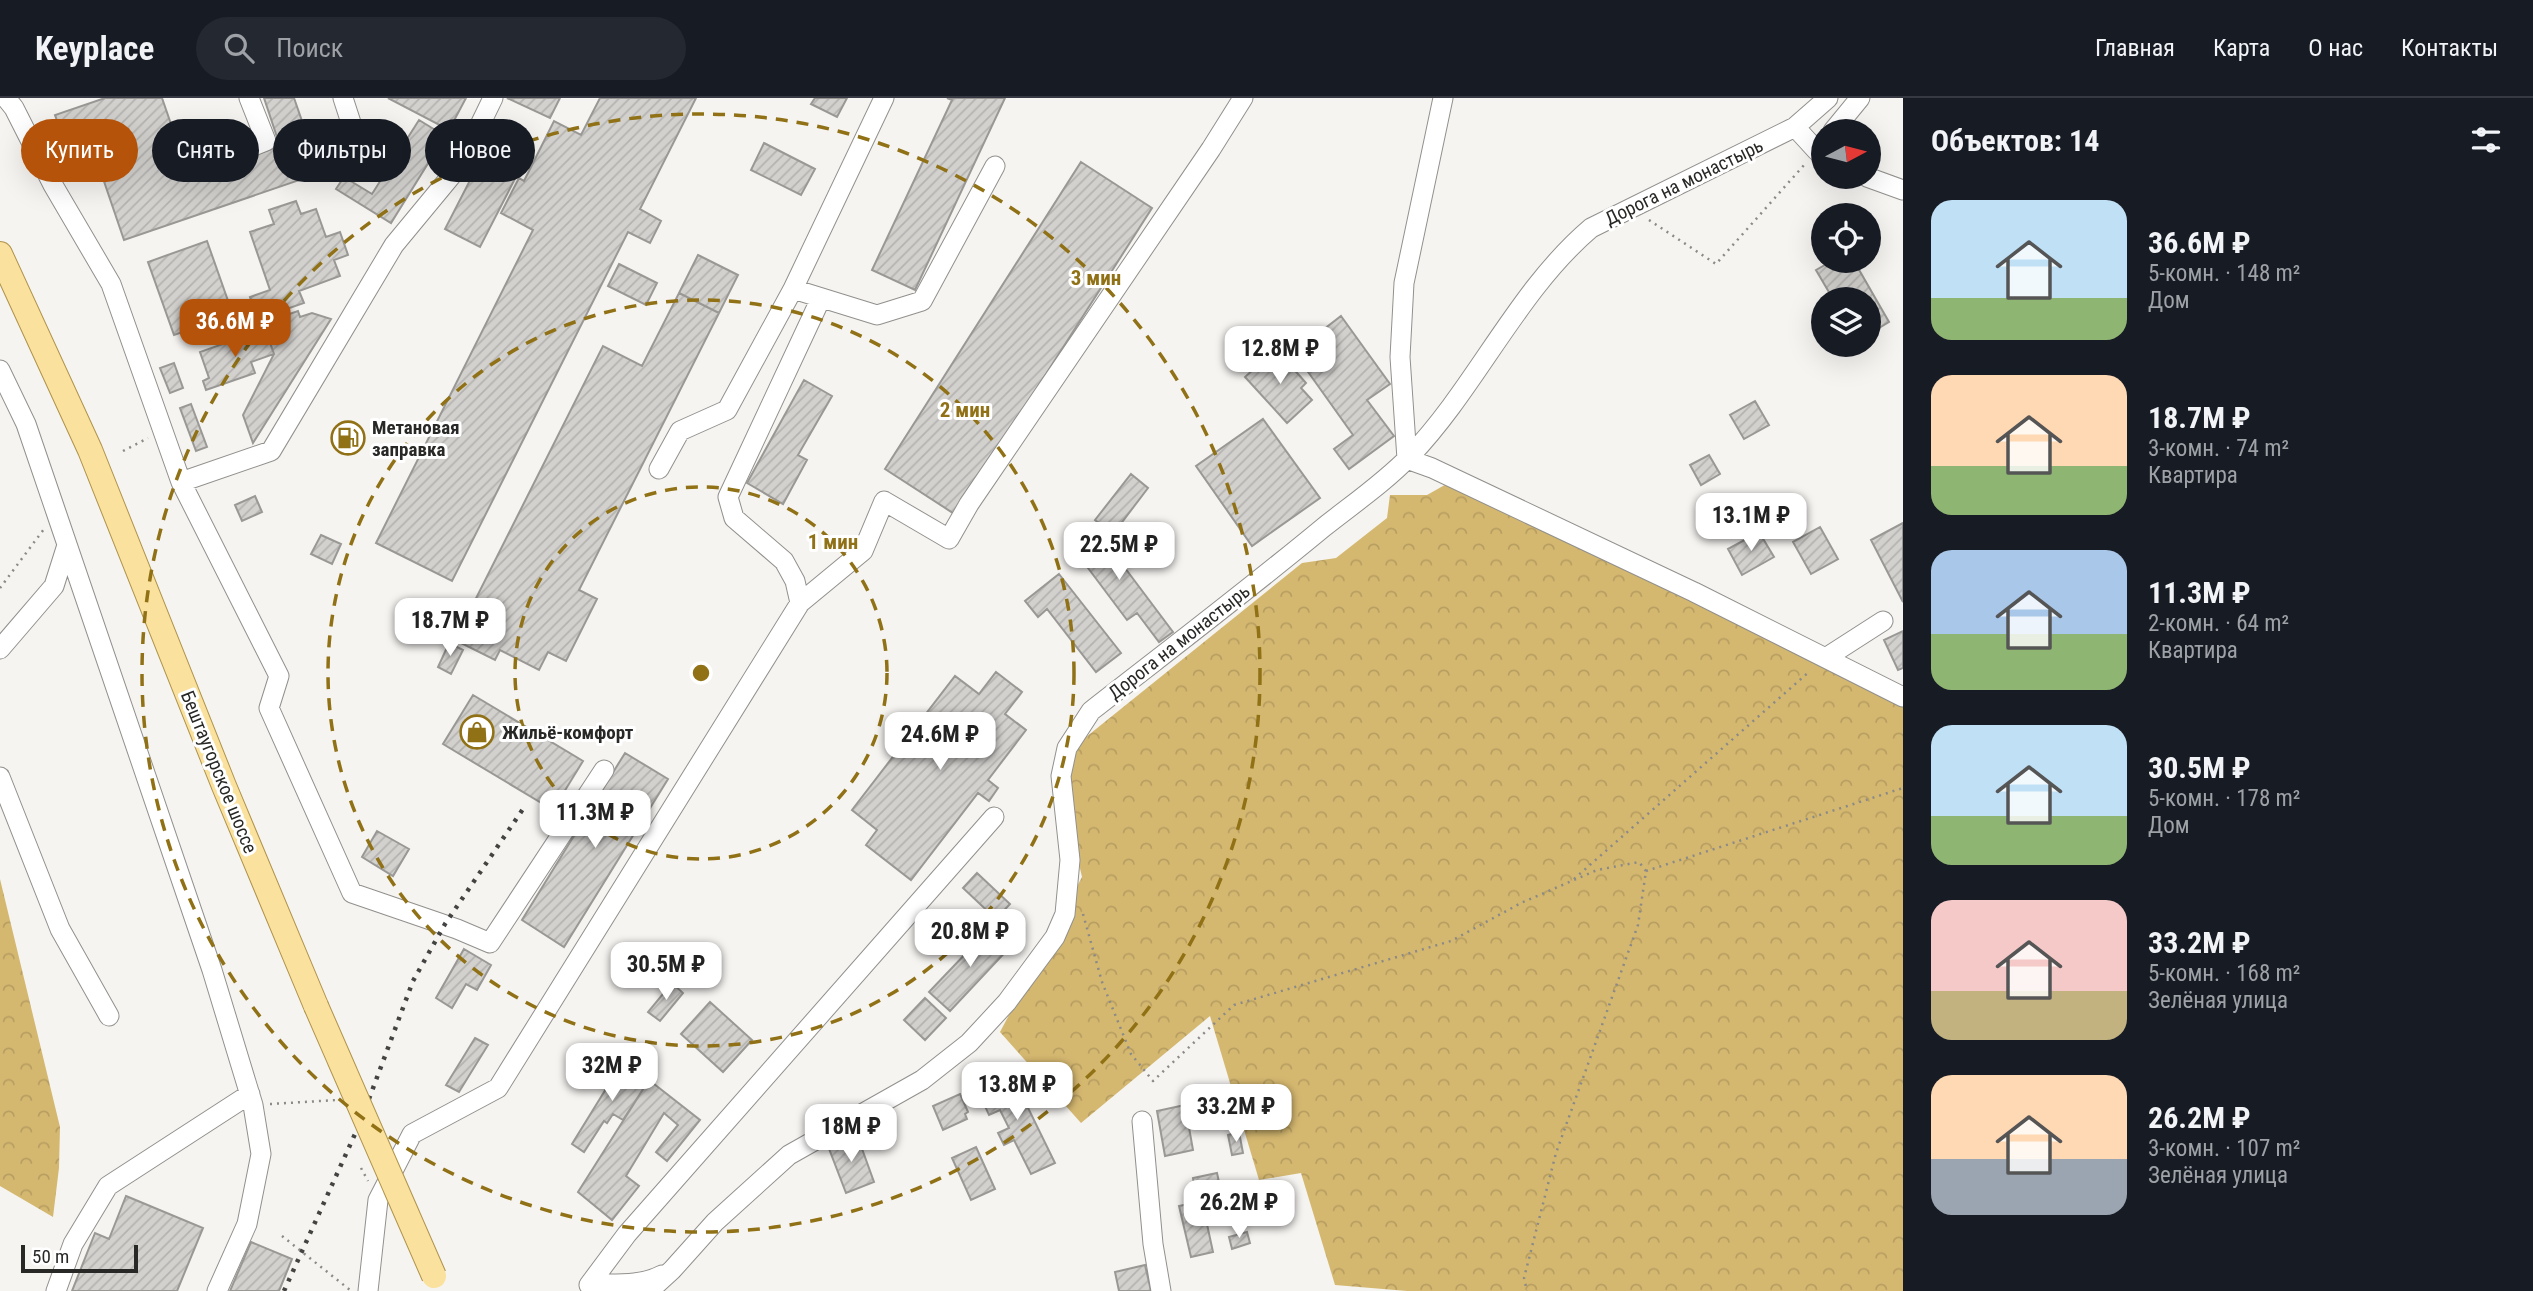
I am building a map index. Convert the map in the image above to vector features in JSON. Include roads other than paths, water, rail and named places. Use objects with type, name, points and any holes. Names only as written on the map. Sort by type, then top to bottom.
[{"type":"main road","name":"Бештаугорское шоссе","points":[[0,254],[90,450],[224,786],[437,1284]]},
{"type":"street","points":[[6,98],[111,284],[181,482],[279,676],[269,708],[352,893],[490,943],[604,770]]},
{"type":"street","points":[[249,98],[257,119]]},
{"type":"street","points":[[343,98],[350,119]]},
{"type":"street","points":[[181,482],[271,451],[394,245],[461,164],[493,98]]},
{"type":"street","points":[[659,469],[680,431],[727,410],[793,289],[884,98]]},
{"type":"street","points":[[368,1291],[377,1200],[412,1134],[498,1088],[800,603],[863,551],[884,501],[949,540],[969,504],[1243,98]]},
{"type":"street","points":[[1443,98],[1404,284],[1400,357],[1407,459],[1432,468],[1827,657],[1903,697]]},
{"type":"street","name":"Дорога на монастырь","points":[[649,1291],[672,1270],[715,1222],[789,1155],[922,1080],[969,1043],[999,1010],[1055,937],[1065,914],[1070,860],[1061,776],[1067,748],[1091,711],[1407,459],[1438,426],[1523,306],[1572,244],[1591,228],[1795,127],[1828,98]]},
{"type":"street","points":[[1843,119],[1860,98]]},
{"type":"street","points":[[259,123],[266,141],[259,144]]},
{"type":"street","points":[[1795,127],[1811,141]]},
{"type":"street","points":[[793,289],[877,314],[922,301],[995,166]]},
{"type":"street","points":[[1881,182],[1903,190]]},
{"type":"street","points":[[800,603],[795,581],[783,561],[734,518],[729,497],[821,298]]},
{"type":"street","points":[[0,370],[26,424],[212,970],[251,1100],[261,1154],[247,1224],[217,1291]]},
{"type":"street","points":[[0,649],[54,586],[67,545]]},
{"type":"street","points":[[1827,657],[1883,621]]},
{"type":"street","points":[[0,777],[60,929],[109,1016]]},
{"type":"street","points":[[595,1288],[626,1234],[994,817]]},
{"type":"street","points":[[56,1291],[73,1244],[108,1186],[251,1100]]},
{"type":"street","points":[[1142,1121],[1153,1244],[1161,1291]]},
{"type":"street","points":[[595,1288],[653,1280],[672,1270]]},
{"type":"railway","points":[[284,1291],[360,1123],[413,981],[445,924],[523,809]]},
{"type":"place","name":"Метановая заправка","points":[[348,438]]},
{"type":"place","name":"Жильё-комфорт","points":[[477,732]]}]
